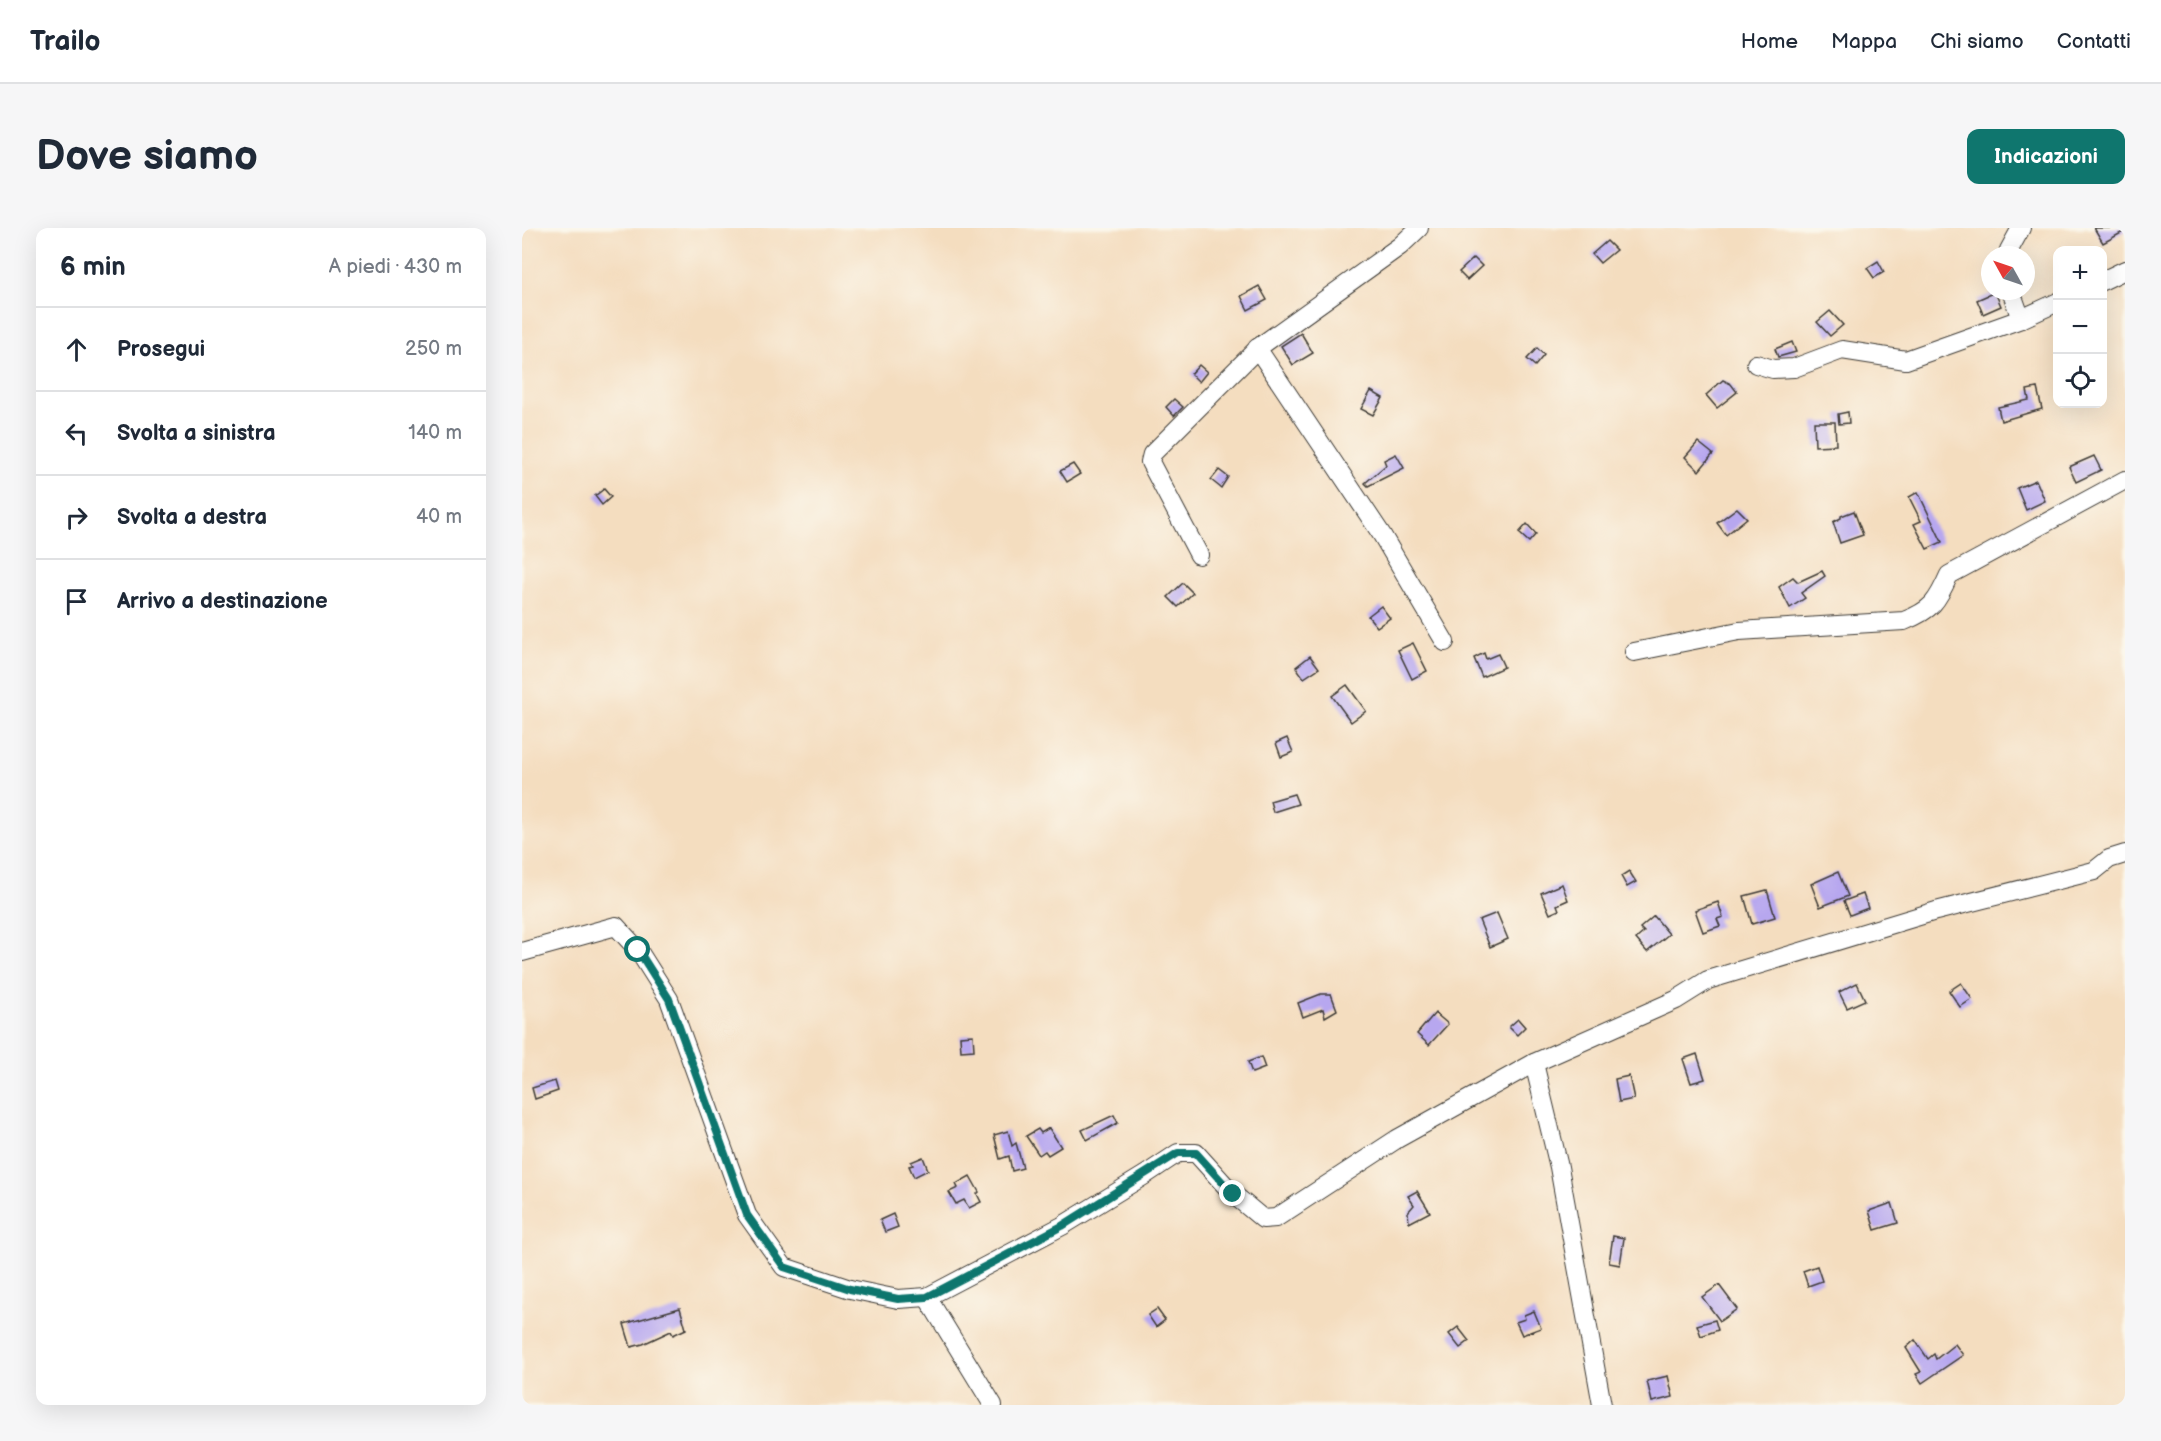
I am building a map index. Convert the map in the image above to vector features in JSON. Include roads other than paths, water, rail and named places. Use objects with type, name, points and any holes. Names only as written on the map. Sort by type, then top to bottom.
[{"type":"street","points":[[1199,555],[1150,462],[1152,454],[1257,348],[1400,246],[1419,228]]},
{"type":"street","points":[[2011,246],[2021,228]]},
{"type":"street","points":[[2107,279],[2125,270]]},
{"type":"street","points":[[2014,300],[2021,320]]},
{"type":"street","points":[[1756,364],[1773,369],[1794,368],[1842,350],[1906,360],[2021,320],[2053,304]]},
{"type":"street","points":[[1257,348],[1382,535],[1446,642]]},
{"type":"street","points":[[1634,652],[1739,631],[1904,621],[1922,614],[1935,602],[1949,575],[2125,480]]},
{"type":"street","points":[[522,952],[615,926],[638,950],[669,999],[747,1215],[784,1267],[850,1289],[898,1299],[927,1297],[1062,1226],[1178,1153],[1196,1153],[1233,1194],[1263,1219],[1276,1218],[1397,1139],[1534,1063],[1676,1000],[1708,980],[1936,911],[2094,871],[2109,859],[2125,854]]},
{"type":"street","points":[[1534,1063],[1559,1167],[1602,1405]]},
{"type":"street","points":[[927,1297],[993,1405]]}]
